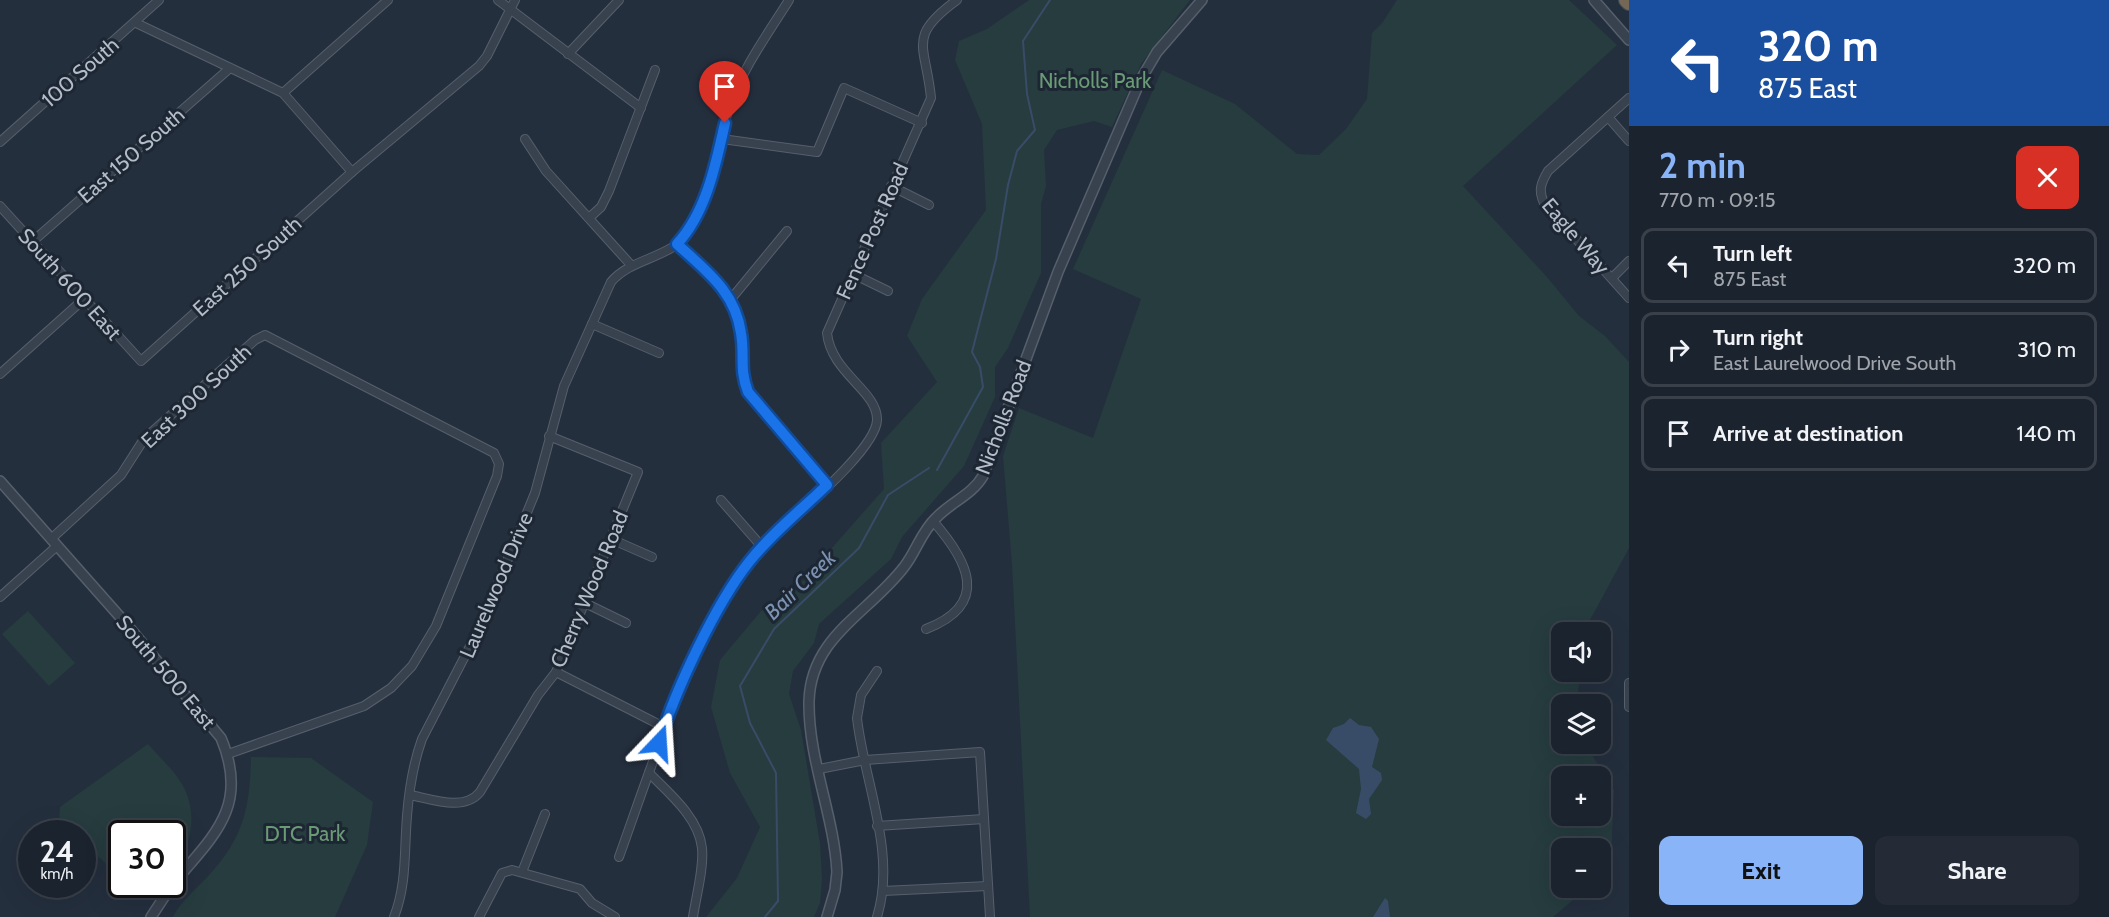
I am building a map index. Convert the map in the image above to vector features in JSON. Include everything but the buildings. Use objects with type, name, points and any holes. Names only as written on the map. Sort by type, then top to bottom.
[{"type":"highway","points":[[1626,0],[1629,3]]},
{"type":"street","name":"100 South","points":[[0,142],[136,23],[159,0]]},
{"type":"street","points":[[283,93],[388,0]]},
{"type":"street","points":[[498,0],[640,108]]},
{"type":"street","points":[[510,9],[515,0]]},
{"type":"street","points":[[568,54],[619,0]]},
{"type":"street","points":[[789,0],[746,68],[729,108],[715,167],[694,222],[677,244],[711,273],[731,299],[742,334],[742,377],[748,392],[827,485]]},
{"type":"street","name":"Fence Post Road","points":[[620,857],[664,727],[696,654],[731,587],[763,548],[856,458],[874,436],[877,419],[872,403],[835,361],[829,347],[827,333],[891,186],[922,123],[931,98],[923,60],[922,38],[939,12],[957,0]]},
{"type":"street","name":"Nicholls Road","points":[[827,917],[836,890],[836,863],[809,700],[814,674],[822,656],[839,630],[903,568],[933,521],[971,491],[983,476],[1058,272],[1141,79],[1157,52],[1202,0]]},
{"type":"street","points":[[1594,0],[1629,40]]},
{"type":"street","name":"East 250 South","points":[[141,361],[352,172],[479,66],[487,56],[510,9]]},
{"type":"street","points":[[136,23],[283,93],[352,172]]},
{"type":"street","name":"East 150 South","points":[[32,242],[230,68]]},
{"type":"street","points":[[589,218],[601,207],[609,191],[655,70]]},
{"type":"street","points":[[722,139],[817,152],[844,88],[922,123]]},
{"type":"street","name":"Eagle Way","points":[[1629,98],[1548,171],[1541,183],[1540,193],[1544,203],[1629,298]]},
{"type":"street","points":[[1608,117],[1629,141]]},
{"type":"street","points":[[525,139],[546,171],[631,265]]},
{"type":"street","points":[[891,186],[929,205]]},
{"type":"street","name":"South 600 East","points":[[0,206],[141,361]]},
{"type":"street","points":[[731,299],[786,231]]},
{"type":"street","name":"Laurelwood Drive","points":[[394,917],[405,882],[410,795],[422,739],[480,627],[535,493],[564,386],[611,282],[619,272],[631,265],[677,244]]},
{"type":"street","points":[[1612,278],[1629,261]]},
{"type":"street","points":[[853,274],[888,291]]},
{"type":"street","points":[[0,374],[85,298]]},
{"type":"street","points":[[592,324],[659,353]]},
{"type":"street","name":"East 300 South","points":[[0,597],[122,475],[144,440],[255,340],[265,336],[494,453],[499,464],[497,477],[436,626],[412,666],[391,688],[364,706],[228,753]]},
{"type":"street","name":"Cherry Wood Road","points":[[410,795],[453,802],[474,799],[538,695],[556,672],[638,472],[549,436]]},
{"type":"street","name":"South 500 East","points":[[0,481],[212,724],[228,753],[232,789],[228,809],[218,832],[186,869]]},
{"type":"street","points":[[721,500],[763,548]]},
{"type":"street","points":[[926,630],[952,616],[962,604],[966,589],[965,571],[958,550],[933,521]]},
{"type":"street","points":[[611,539],[652,557]]},
{"type":"street","points":[[585,603],[626,622]]},
{"type":"street","points":[[877,671],[864,687],[858,710],[882,860],[883,891],[877,917]]},
{"type":"street","points":[[556,672],[664,727]]},
{"type":"street","points":[[1629,683],[1629,706]]},
{"type":"street","points":[[819,769],[865,760],[980,752],[990,917]]},
{"type":"street","points":[[649,773],[676,801],[698,829],[702,849],[693,917]]},
{"type":"street","points":[[522,872],[545,814]]},
{"type":"street","points":[[877,826],[984,819]]},
{"type":"street","points":[[479,917],[502,873],[512,870],[580,889],[592,903],[615,917]]},
{"type":"street","points":[[883,891],[988,886]]},
{"type":"street","name":"South 500 East","points":[[151,917],[163,898]]},
{"type":"green space","name":"Nicholls Park","points":[[1029,0],[1190,0],[1141,64],[1112,127],[1094,121],[1057,130],[1044,150],[1046,186],[1041,204],[1041,273],[1008,348],[995,367],[995,397],[964,466],[902,537],[891,559],[819,624],[814,643],[793,671],[789,694],[801,730],[820,843],[822,879],[820,903],[814,917],[706,917],[737,878],[760,827],[730,773],[711,707],[720,660],[761,611],[800,584],[884,489],[881,443],[937,382],[907,336],[922,299],[986,210],[982,124],[955,60],[959,41],[987,29]]},
{"type":"green space","points":[[1397,0],[1569,0],[1617,45],[1463,186],[1547,277],[1579,316],[1605,336],[1629,362],[1629,548],[1589,622],[1551,622],[1551,682],[1579,682],[1578,694],[1551,694],[1551,754],[1591,754],[1599,766],[1551,766],[1551,826],[1611,826],[1611,785],[1614,790],[1611,859],[1611,838],[1551,838],[1551,898],[1575,898],[1553,917],[1030,917],[1012,564],[1003,456],[1019,408],[1093,438],[1141,299],[1073,269],[1162,70],[1235,104],[1297,154],[1319,155],[1346,129],[1367,99],[1372,33],[1383,22]]},
{"type":"green space","points":[[28,611],[75,663],[49,686],[2,634]]},
{"type":"green space","points":[[148,744],[174,773],[187,794],[191,816],[189,838],[186,846],[186,820],[108,820],[108,866],[96,854],[96,820],[59,820],[60,807]]},
{"type":"green space","name":"DTC Park","points":[[251,757],[311,758],[373,802],[367,845],[335,917],[173,917],[221,860],[238,834],[247,806]]},
{"type":"water","points":[[1350,718],[1359,725],[1371,727],[1379,739],[1372,767],[1381,773],[1382,780],[1369,799],[1371,814],[1366,819],[1356,813],[1361,789],[1359,769],[1326,740],[1333,728],[1344,724]]},
{"type":"water","points":[[1385,898],[1388,901],[1390,917],[1373,917]]},
{"type":"waterway","name":"Bair Creek","points":[[937,470],[983,387],[980,367],[972,352],[996,259],[1008,185],[1017,151],[1035,130],[1027,94],[1023,41],[1050,0]]},
{"type":"waterway","name":"Bair Creek","points":[[765,917],[778,901],[776,773],[750,723],[740,686],[774,629],[859,548],[888,495],[929,468]]},
{"type":"route","points":[[659,743],[696,654],[738,576],[750,560],[827,485],[748,392],[742,377],[742,334],[731,299],[711,273],[677,244],[690,230],[697,214],[715,167],[725,123]]}]
